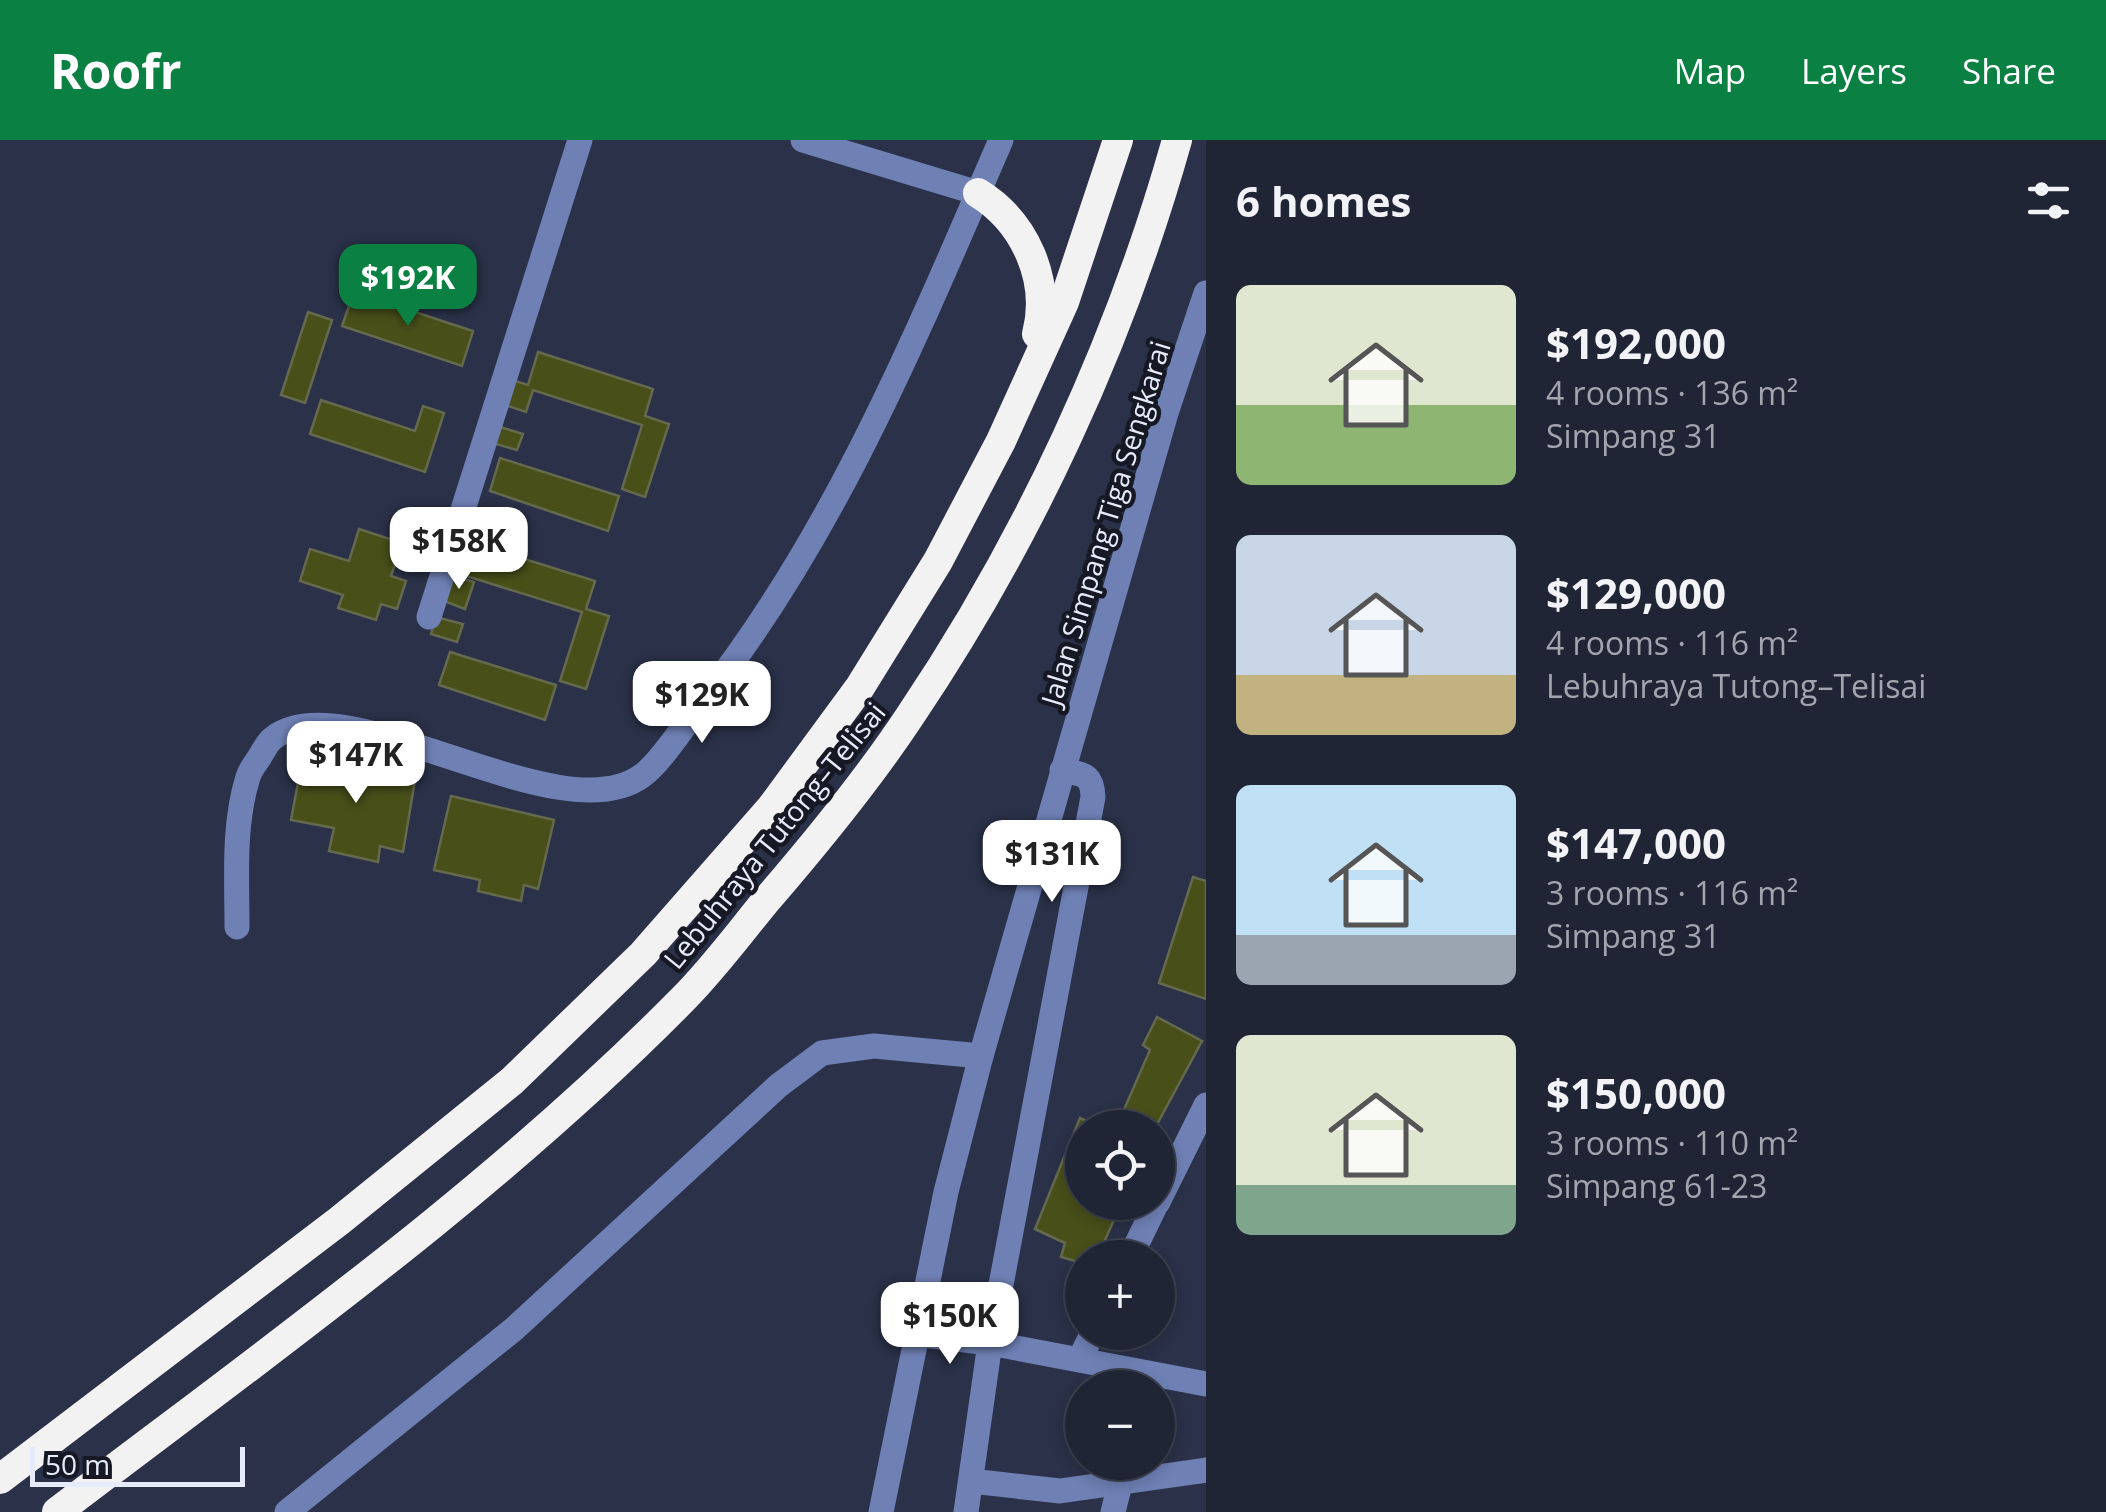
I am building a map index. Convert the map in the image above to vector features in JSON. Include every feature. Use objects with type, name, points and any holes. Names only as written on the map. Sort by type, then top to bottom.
[{"type":"highway","name":"Lebuhraya Tutong–Telisai","points":[[0,1479],[339,1221],[512,1081],[644,954],[771,808],[860,687],[938,561],[1001,442],[1064,302],[1118,140]]},
{"type":"highway","name":"Lebuhraya Tutong–Telisai","points":[[57,1512],[383,1262],[552,1123],[686,997],[817,842],[910,716],[990,586],[1054,463],[1117,320],[1177,140]]},
{"type":"highway","points":[[978,193],[997,205],[1024,241],[1038,271],[1042,295],[1036,340],[1001,442]]},
{"type":"street","points":[[429,616],[580,140]]},
{"type":"street","points":[[803,140],[840,146],[978,193]]},
{"type":"street","points":[[237,927],[238,826],[248,773],[273,738],[307,725],[357,729],[562,789],[608,790],[643,776],[744,650],[808,549],[887,397],[1001,140]]},
{"type":"street","name":"Jalan Simpang Tiga Sengkarai","points":[[881,1512],[946,1192],[981,1056],[1166,413],[1206,293]]},
{"type":"street","points":[[966,1512],[990,1343],[1093,797],[1092,783],[1086,776],[1062,770]]},
{"type":"street","points":[[287,1512],[514,1330],[778,1086],[822,1053],[874,1046],[981,1056]]},
{"type":"street","points":[[1175,1166],[1206,1104]]},
{"type":"street","points":[[915,1334],[990,1343],[1206,1384]]},
{"type":"street","points":[[1080,1359],[1084,1350]]},
{"type":"street","points":[[972,1481],[1060,1490],[1206,1470]]},
{"type":"street","points":[[1113,1512],[1120,1484]]},
{"type":"building","points":[[354,292],[473,331],[462,366],[342,326]]},
{"type":"building","points":[[308,312],[332,320],[305,403],[281,395]]},
{"type":"building","points":[[538,352],[653,389],[645,416],[669,424],[645,497],[622,489],[642,425],[533,390],[526,412],[502,404],[509,379],[528,385]]},
{"type":"building","points":[[321,400],[415,431],[423,406],[444,413],[425,472],[310,434]]},
{"type":"building","points":[[494,425],[523,434],[517,450],[489,442]]},
{"type":"building","points":[[500,458],[619,496],[608,531],[490,491]]},
{"type":"building","points":[[359,529],[402,543],[391,576],[406,581],[397,609],[381,604],[376,620],[338,608],[343,595],[300,581],[310,549],[349,561]]},
{"type":"building","points":[[473,543],[595,581],[586,609],[609,616],[586,689],[560,681],[582,612],[463,575]]},
{"type":"building","points":[[451,575],[474,582],[465,609],[444,601]]},
{"type":"building","points":[[436,617],[463,624],[457,642],[431,634]]},
{"type":"building","points":[[450,652],[556,685],[545,720],[439,685]]},
{"type":"building","points":[[303,756],[374,772],[375,766],[416,774],[403,852],[380,846],[378,862],[329,851],[334,828],[291,820]]},
{"type":"building","points":[[451,796],[554,820],[538,889],[524,885],[521,901],[478,891],[480,880],[434,870]]},
{"type":"building","points":[[1193,877],[1206,881],[1206,999],[1159,983]]},
{"type":"building","points":[[1157,1017],[1202,1041],[1165,1110],[1124,1110],[1150,1050],[1143,1045]]},
{"type":"building","points":[[1065,1155],[1065,1220],[1114,1220],[1105,1240],[1065,1243],[1035,1229]]}]
